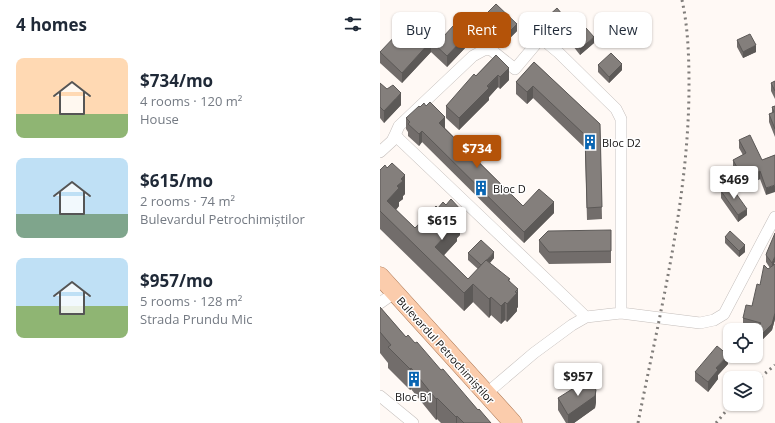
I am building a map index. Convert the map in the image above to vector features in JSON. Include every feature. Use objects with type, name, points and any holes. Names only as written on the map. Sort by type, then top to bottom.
[{"type":"main road","name":"Bulevardul Petrochimiștilor","points":[[380,276],[513,423]]},
{"type":"street","points":[[380,152],[392,141],[399,126],[473,56],[484,50],[490,49],[515,68],[541,38],[559,53],[616,109],[621,118],[621,313]]},
{"type":"street","points":[[396,134],[400,140],[586,317]]},
{"type":"street","points":[[486,393],[534,353],[572,325],[586,317],[621,313],[700,323],[714,320],[724,314],[775,217]]},
{"type":"street","points":[[380,303],[394,292]]},
{"type":"street","points":[[380,396],[413,423]]},
{"type":"building","points":[[496,4],[504,12],[488,12]]},
{"type":"building","points":[[557,8],[560,12],[553,12]]},
{"type":"building","points":[[511,18],[517,24],[511,30]]},
{"type":"building","points":[[453,26],[453,48],[455,48],[447,56],[438,48],[445,48],[445,35]]},
{"type":"building","points":[[586,28],[594,37],[586,44]]},
{"type":"building","points":[[750,34],[756,45],[743,52],[737,40]]},
{"type":"building","points":[[392,39],[392,48],[425,48],[402,73],[380,52]]},
{"type":"building","points":[[611,53],[622,64],[609,77],[598,65]]},
{"type":"building","points":[[496,55],[509,68],[500,77],[498,75],[487,86],[489,88],[459,118],[446,106],[474,74],[476,76]]},
{"type":"building","name":"Bloc D2","points":[[534,62],[600,124],[602,207],[587,208],[585,135],[533,86],[527,92],[516,82]]},
{"type":"building","points":[[775,81],[775,91],[771,83]]},
{"type":"building","points":[[380,83],[387,89],[393,85],[401,93],[384,111],[380,107]]},
{"type":"building","points":[[430,102],[445,117],[439,123],[523,206],[539,189],[554,202],[524,232],[422,131],[419,134],[408,124],[410,122],[406,118],[419,106],[420,107],[424,103],[426,106]]},
{"type":"building","points":[[775,106],[775,129],[769,114],[774,112],[772,107]]},
{"type":"building","points":[[750,135],[762,160],[775,155],[775,185],[766,188],[760,171],[744,180],[733,160],[746,153],[739,140]]},
{"type":"building","points":[[392,163],[405,175],[401,179],[403,181],[397,186],[399,188],[387,201],[415,228],[436,206],[438,208],[443,202],[446,205],[451,199],[461,210],[457,214],[460,217],[455,222],[457,223],[435,247],[468,279],[486,260],[510,279],[508,280],[518,289],[515,292],[517,293],[507,304],[505,302],[501,306],[491,297],[489,299],[473,284],[464,293],[380,211],[380,170],[385,165],[387,168]]},
{"type":"building","points":[[730,185],[747,209],[738,215],[721,191]]},
{"type":"building","points":[[611,230],[611,251],[549,252],[539,240],[548,231]]},
{"type":"building","points":[[730,231],[745,245],[739,251],[725,237]]},
{"type":"building","points":[[775,233],[775,256],[772,263],[766,255]]},
{"type":"building","points":[[481,240],[494,252],[481,265],[468,253]]},
{"type":"building","points":[[775,264],[775,313],[772,324],[763,333],[763,323],[743,318],[746,305],[752,306],[757,284],[760,285],[764,265],[768,269]]},
{"type":"building","points":[[380,307],[406,337],[408,335],[415,343],[417,342],[441,370],[443,369],[491,423],[464,423],[437,398],[436,399],[411,368],[410,369],[388,347],[391,345],[380,332]]},
{"type":"building","points":[[717,346],[723,351],[723,360],[716,368],[718,370],[708,382],[695,372]]},
{"type":"building","points":[[585,381],[591,382],[596,390],[595,396],[568,415],[558,398]]},
{"type":"railway","points":[[638,423],[672,255],[684,170],[688,128],[689,74],[687,31],[682,0]]},
{"type":"railway","points":[[763,375],[775,365]]},
{"type":"railway","points":[[716,423],[726,411]]},
{"type":"place","name":"Bloc D2","points":[[590,142]]},
{"type":"place","name":"Bloc D","points":[[481,188]]},
{"type":"place","name":"Bloc B1","points":[[414,379]]}]
